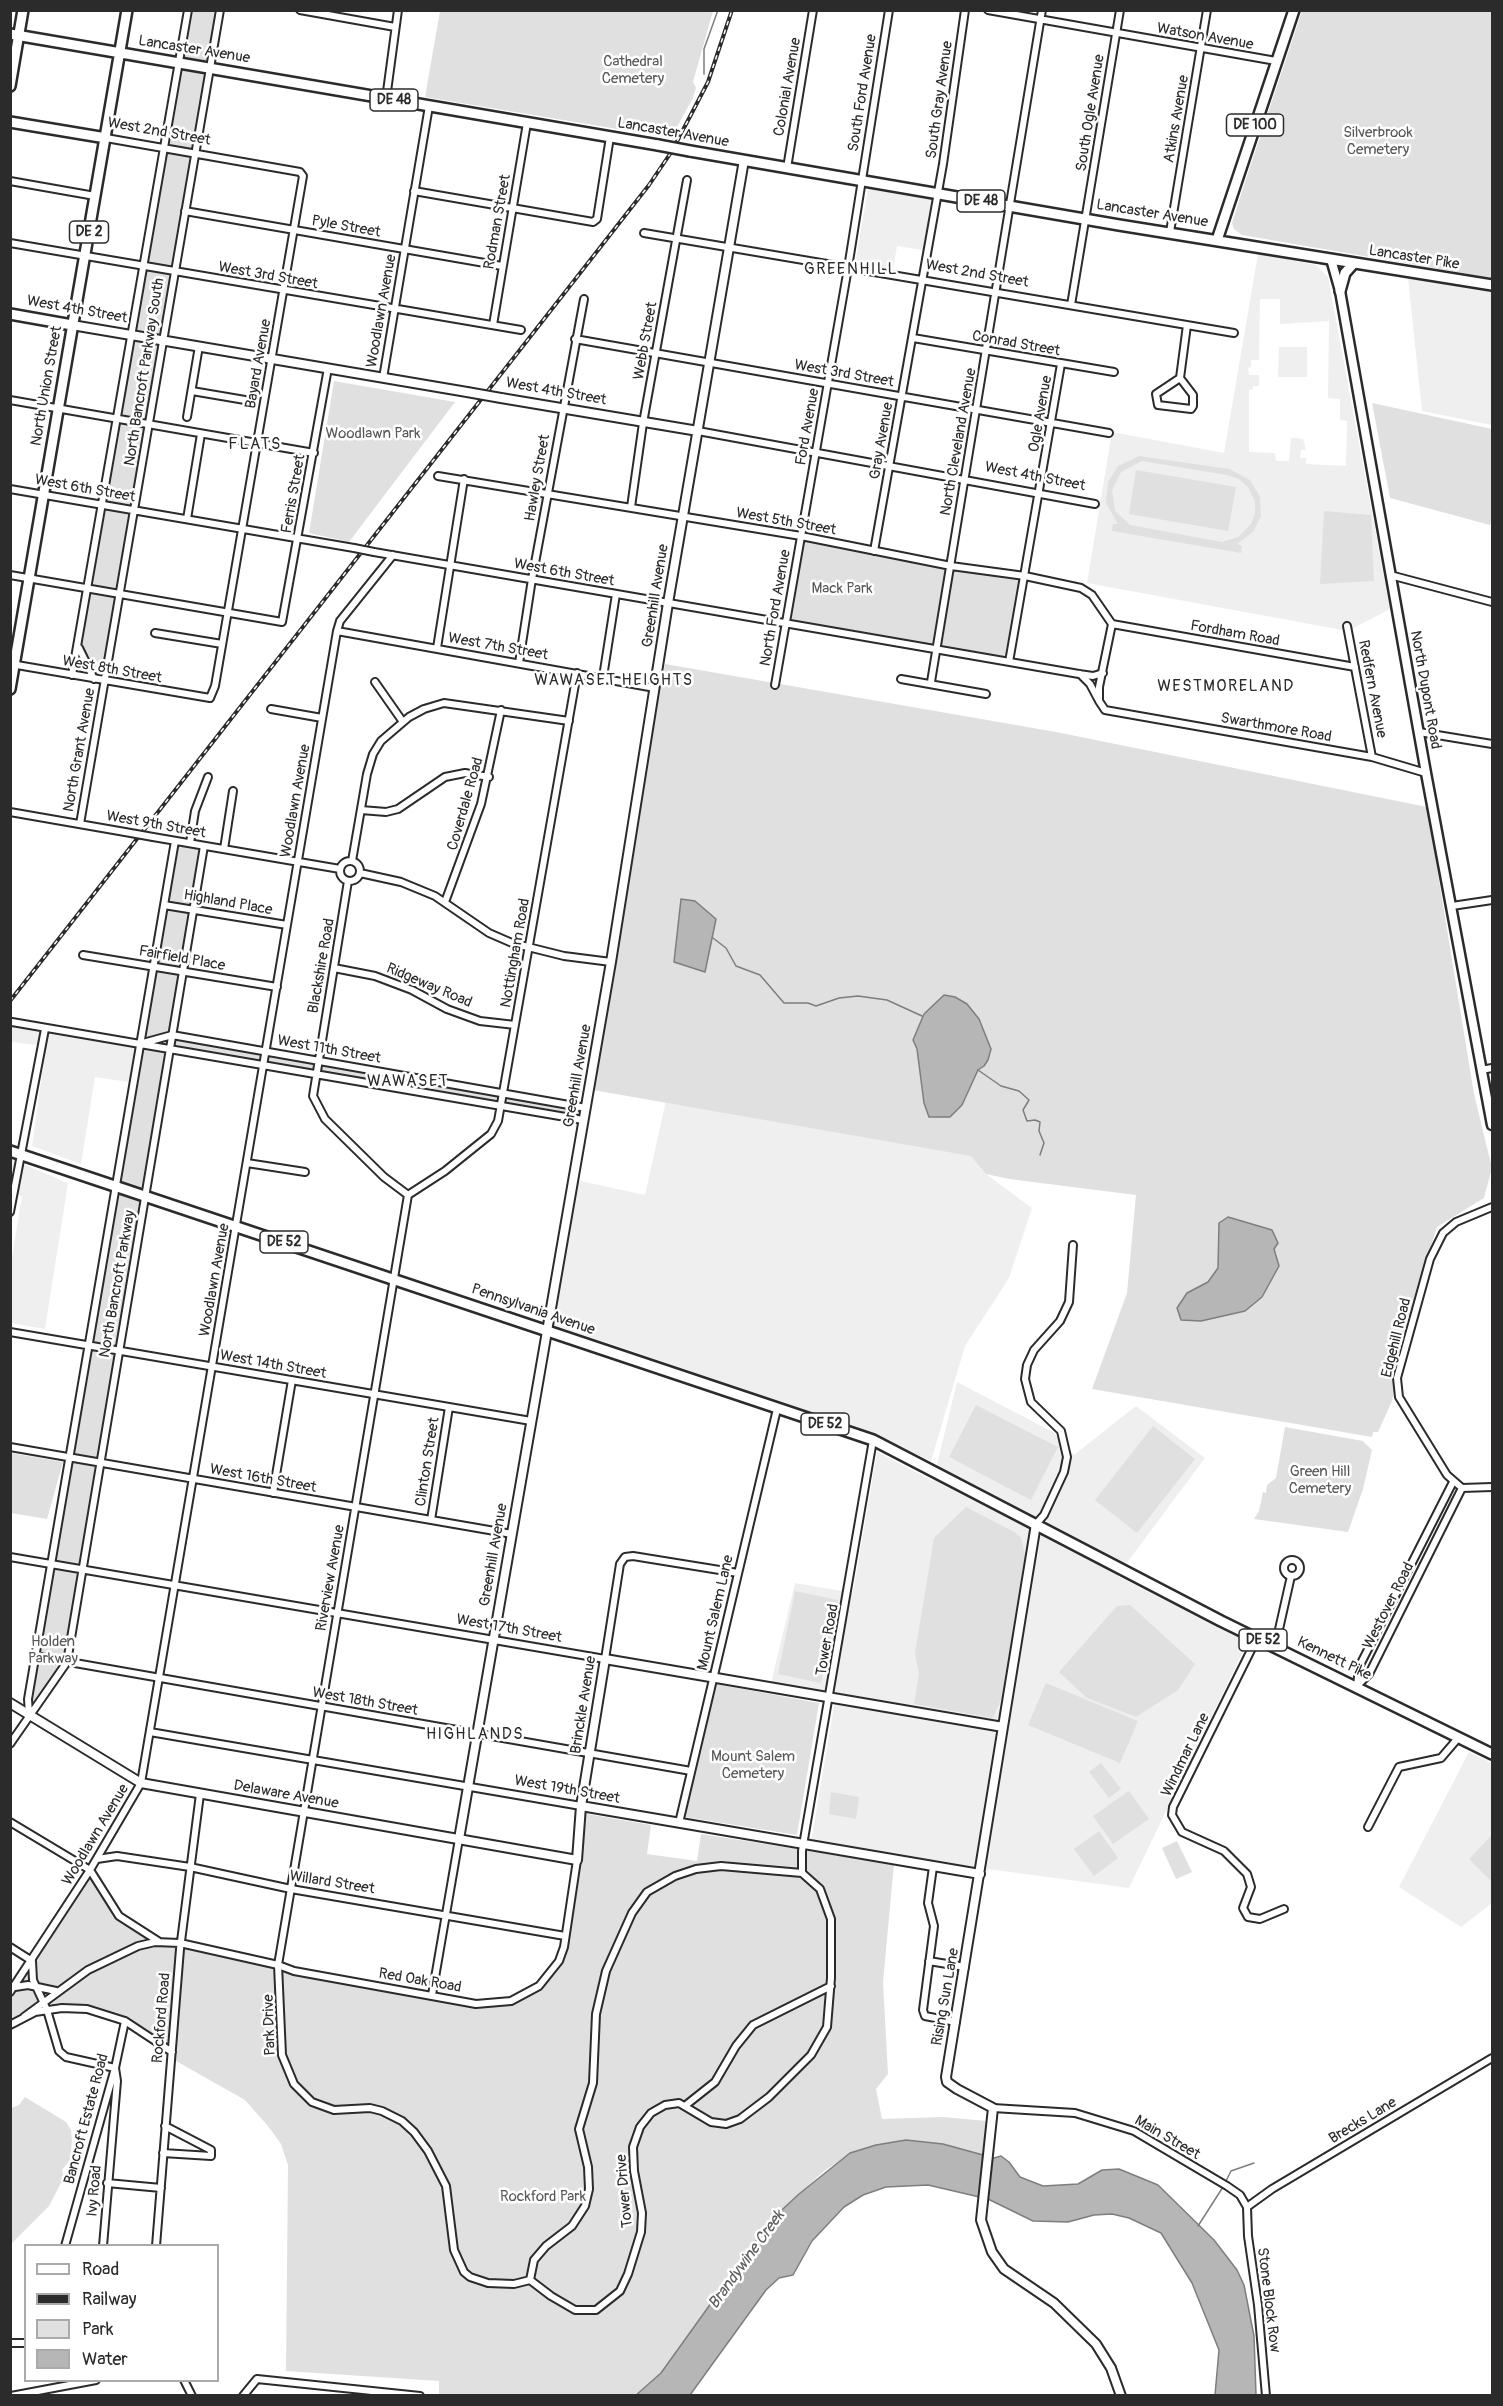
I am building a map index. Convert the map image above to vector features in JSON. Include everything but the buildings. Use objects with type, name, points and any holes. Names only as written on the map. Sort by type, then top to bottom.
[{"type":"main road","points":[[10,86],[15,35],[23,10]]},
{"type":"main road","name":"DE 2","points":[[119,53],[127,10]]},
{"type":"main road","name":"DE 100","points":[[1217,240],[1294,10]]},
{"type":"main road","name":"Lancaster Avenue","points":[[15,35],[938,194],[1331,259]]},
{"type":"main road","name":"North Union Street","points":[[10,689],[119,53]]},
{"type":"main road","name":"West 2nd Street","points":[[10,122],[106,138]]},
{"type":"main road","name":"Lancaster Pike","points":[[1331,259],[1492,285]]},
{"type":"main road","name":"North Dupont Road","points":[[1331,259],[1340,291],[1426,773],[1492,1125]]},
{"type":"main road","points":[[1340,291],[1345,273],[1354,264]]},
{"type":"main road","name":"West 4th Street","points":[[10,314],[72,325]]},
{"type":"main road","name":"Pennsylvania Avenue","points":[[10,1151],[873,1440],[1036,1524]]},
{"type":"main road","name":"Kennett Pike","points":[[1036,1524],[1221,1621],[1492,1754]]},
{"type":"street","name":"North Bancroft Parkway South","points":[[72,675],[79,647],[87,589],[188,10]]},
{"type":"street","name":"North Bancroft Parkway South","points":[[104,681],[173,271],[220,10]]},
{"type":"street","points":[[300,10],[395,27]]},
{"type":"street","points":[[386,99],[398,10]]},
{"type":"street","name":"Colonial Avenue","points":[[787,168],[813,10]]},
{"type":"street","name":"South Ford Avenue","points":[[861,180],[889,10]]},
{"type":"street","name":"South Gray Avenue","points":[[938,194],[965,10]]},
{"type":"street","name":"Watson Avenue","points":[[988,10],[1276,61]]},
{"type":"street","name":"North Cleveland Avenue","points":[[931,682],[1042,10]]},
{"type":"street","name":"South Ogle Avenue","points":[[1086,218],[1120,10]]},
{"type":"street","name":"Atkins Avenue","points":[[1170,232],[1207,10]]},
{"type":"street","name":"Woodlawn Avenue","points":[[383,378],[429,106]]},
{"type":"street","name":"Rodman Street","points":[[493,325],[527,123]]},
{"type":"street","points":[[414,191],[595,221],[610,137]]},
{"type":"street","name":"West 2nd Street","points":[[106,138],[302,174]]},
{"type":"street","name":"Greenhill Avenue","points":[[432,1995],[611,962],[668,603],[744,160]]},
{"type":"street","name":"Bayard Avenue","points":[[210,698],[215,686],[228,613],[302,174]]},
{"type":"street","name":"Webb Street","points":[[631,507],[643,423],[687,180]]},
{"type":"street","name":"Ford Avenue","points":[[801,536],[861,180]]},
{"type":"street","points":[[10,181],[96,196]]},
{"type":"street","name":"Gray Avenue","points":[[874,551],[938,194]]},
{"type":"street","name":"Pyle Street","points":[[185,211],[502,266]]},
{"type":"street","points":[[1071,305],[1086,218]]},
{"type":"street","name":"West 2nd Street","points":[[644,233],[1234,333]]},
{"type":"street","name":"West 3rd Street","points":[[10,243],[521,330]]},
{"type":"street","name":"Hawley Street","points":[[519,663],[562,409],[584,299]]},
{"type":"street","name":"West 4th Street","points":[[72,325],[698,431],[1095,504]]},
{"type":"street","points":[[1180,378],[1156,394],[1158,405],[1191,409],[1193,406],[1193,395],[1180,378],[1187,325]]},
{"type":"street","name":"Conrad Street","points":[[913,338],[1114,372]]},
{"type":"street","name":"West 3rd Street","points":[[575,339],[1109,433]]},
{"type":"street","points":[[186,417],[199,346]]},
{"type":"street","name":"Ogle Avenue","points":[[1009,662],[1061,364]]},
{"type":"street","name":"Ferris Street","points":[[228,613],[282,622],[299,539],[328,368]]},
{"type":"street","points":[[192,391],[245,400]]},
{"type":"street","points":[[10,400],[314,453]]},
{"type":"street","points":[[187,519],[201,434]]},
{"type":"street","name":"West 5th Street","points":[[438,476],[548,492],[801,536],[951,566],[1025,576],[1081,588],[1092,595],[1112,624]]},
{"type":"street","points":[[437,648],[464,479]]},
{"type":"street","name":"West 6th Street","points":[[10,489],[936,650],[1093,676],[1103,673]]},
{"type":"street","name":"North Ford Avenue","points":[[776,685],[784,623],[801,536]]},
{"type":"street","name":"Woodlawn Avenue","points":[[13,1989],[90,1870],[141,1783],[337,631],[340,621],[393,555]]},
{"type":"street","points":[[10,575],[228,613]]},
{"type":"street","points":[[1390,575],[1492,602]]},
{"type":"street","points":[[603,677],[616,594]]},
{"type":"street","points":[[1099,701],[1112,624]]},
{"type":"street","name":"Fordham Road","points":[[1112,624],[1355,667]]},
{"type":"street","name":"Redfern Avenue","points":[[1347,627],[1372,757]]},
{"type":"street","name":"West 7th Street","points":[[337,631],[655,688]]},
{"type":"street","points":[[155,633],[222,644]]},
{"type":"street","points":[[79,647],[94,679]]},
{"type":"street","name":"West 8th Street","points":[[13,665],[210,698]]},
{"type":"street","name":"Nottingham Road","points":[[408,1195],[445,1171],[491,1134],[497,1125],[577,673]]},
{"type":"street","points":[[1079,674],[1090,684],[1099,701]]},
{"type":"street","points":[[901,679],[931,682],[986,694]]},
{"type":"street","name":"North Grant Avenue","points":[[80,824],[104,681]]},
{"type":"street","points":[[375,682],[403,722]]},
{"type":"street","name":"Swarthmore Road","points":[[1099,701],[1105,710],[1122,714],[1372,757],[1426,773]]},
{"type":"street","points":[[352,861],[373,754],[381,741],[403,722],[424,709],[444,703],[568,721]]},
{"type":"street","points":[[271,709],[322,718]]},
{"type":"street","name":"Coverdale Road","points":[[446,902],[469,842],[489,777],[501,710]]},
{"type":"street","points":[[1419,732],[1492,744]]},
{"type":"street","points":[[361,810],[386,812],[398,809],[445,777],[465,773],[489,777]]},
{"type":"street","points":[[190,843],[195,810],[208,777]]},
{"type":"street","points":[[224,849],[233,791]]},
{"type":"street","name":"West 9th Street","points":[[10,812],[340,869]]},
{"type":"street","name":"North Bancroft Parkway","points":[[29,1714],[28,1699],[35,1656],[175,841]]},
{"type":"street","name":"North Bancroft Parkway","points":[[10,1744],[67,1662],[204,846]]},
{"type":"street","points":[[352,861],[359,866],[360,873],[355,879],[348,880],[342,876],[340,869],[345,862],[352,861]]},
{"type":"street","points":[[360,873],[401,882],[446,902],[489,933],[529,948],[611,962]]},
{"type":"street","name":"Blackshire Road","points":[[348,880],[317,1060],[313,1096],[325,1119],[384,1177],[408,1195]]},
{"type":"street","points":[[1452,906],[1492,900]]},
{"type":"street","name":"Highland Place","points":[[164,904],[287,925]]},
{"type":"street","name":"Fairfield Place","points":[[83,955],[277,987]]},
{"type":"street","name":"Ridgeway Road","points":[[334,968],[375,976],[412,990],[447,1009],[480,1021],[515,1025]]},
{"type":"street","name":"West 11th Street","points":[[12,1022],[263,1067],[584,1120]]},
{"type":"street","points":[[10,1212],[45,1029]]},
{"type":"street","name":"West 11th Street","points":[[140,1044],[172,1035],[586,1108]]},
{"type":"street","points":[[1481,1070],[1492,1068]]},
{"type":"street","points":[[247,1163],[305,1172]]},
{"type":"street","name":"Riverview Avenue","points":[[278,1965],[408,1195]]},
{"type":"street","name":"Edgehill Road","points":[[1462,1488],[1453,1482],[1399,1397],[1397,1378],[1430,1259],[1443,1233],[1456,1222],[1492,1207]]},
{"type":"street","points":[[1036,1524],[1044,1515],[1064,1472],[1068,1457],[1061,1431],[1031,1402],[1025,1379],[1027,1365],[1034,1350],[1060,1321],[1069,1302],[1073,1245]]},
{"type":"street","name":"West 14th Street","points":[[10,1332],[531,1421]]},
{"type":"street","points":[[273,1493],[292,1380]]},
{"type":"street","name":"Clinton Street","points":[[431,1520],[449,1407]]},
{"type":"street","name":"Mount Salem Lane","points":[[679,1823],[777,1408]]},
{"type":"street","name":"Tower Road","points":[[805,1843],[873,1440]]},
{"type":"street","name":"West 16th Street","points":[[10,1447],[512,1534]]},
{"type":"street","name":"Westover Road","points":[[1357,1686],[1359,1667],[1453,1482]]},
{"type":"street","points":[[1462,1488],[1492,1487]]},
{"type":"street","name":"Westover Road","points":[[1357,1686],[1369,1674],[1462,1488]]},
{"type":"street","name":"Rising Sun Lane","points":[[993,2108],[947,2082],[1036,1524]]},
{"type":"street","name":"Brinckle Avenue","points":[[577,1860],[581,1806],[621,1564],[625,1557],[633,1556],[738,1573]]},
{"type":"street","name":"West 17th Street","points":[[10,1557],[1003,1727]]},
{"type":"street","points":[[1275,1647],[1291,1576]]},
{"type":"street","name":"Windmar Lane","points":[[1257,1638],[1173,1807],[1172,1815],[1182,1832],[1224,1851],[1247,1874],[1251,1887],[1244,1908],[1248,1917],[1260,1919],[1284,1909]]},
{"type":"street","name":"West 18th Street","points":[[35,1656],[691,1771]]},
{"type":"street","name":"Delaware Avenue","points":[[10,1703],[141,1783],[577,1860]]},
{"type":"street","name":"West 19th Street","points":[[150,1732],[313,1758],[468,1787],[980,1874]]},
{"type":"street","points":[[1368,1827],[1399,1767],[1441,1758],[1459,1737]]},
{"type":"street","name":"Rockford Road","points":[[156,2244],[180,1943],[200,1794]]},
{"type":"street","points":[[10,1822],[90,1870]]},
{"type":"street","points":[[802,1873],[802,1851],[805,1843]]},
{"type":"street","name":"Willard Street","points":[[96,1859],[117,1856],[190,1867],[291,1889],[565,1936]]},
{"type":"street","name":"Red Oak Road","points":[[24,2017],[57,1991],[110,1958],[138,1946],[162,1942],[180,1943],[278,1965],[294,1971],[483,2004],[519,1999],[533,1991],[551,1974],[562,1954],[577,1860]]},
{"type":"street","points":[[531,2280],[534,2259],[546,2246],[572,2226],[585,2206],[589,2190],[588,2166],[579,2134],[596,2066],[596,2014],[609,1962],[636,1907],[647,1892],[659,1884],[696,1869],[720,1866],[802,1873],[820,1889],[828,1907],[832,1934],[831,1986],[828,2027],[811,2055],[769,2097],[746,2115],[726,2124],[711,2122],[686,2105],[715,2082],[736,2046],[753,2025],[831,1986]]},
{"type":"street","points":[[933,1867],[928,1903],[934,1924],[923,2013],[930,2017],[956,2022]]},
{"type":"street","name":"Red Oak Road","points":[[90,1870],[119,1916],[133,1927],[162,1942]]},
{"type":"street","points":[[10,1947],[32,1960],[36,1987],[44,2001],[59,2050],[66,2057],[115,2068]]},
{"type":"street","points":[[929,1961],[965,1967]]},
{"type":"street","name":"Park Drive","points":[[278,1965],[282,2055],[290,2076],[300,2092],[312,2102],[326,2109],[377,2109],[402,2121],[428,2151],[446,2186],[454,2250],[464,2272],[488,2283],[514,2284],[531,2280]]},
{"type":"street","points":[[13,1989],[36,1987],[57,1991]]},
{"type":"street","points":[[10,2025],[24,2017],[47,2010],[87,2009],[125,2021],[172,2052]]},
{"type":"street","name":"Bancroft Estate Road","points":[[65,2244],[115,2068],[125,2021]]},
{"type":"street","name":"Brecks Lane","points":[[1247,2207],[1272,2189],[1492,2058]]},
{"type":"street","name":"Ivy Road","points":[[103,2244],[117,2081],[115,2068]]},
{"type":"street","name":"Tower Drive","points":[[531,2280],[551,2296],[575,2310],[596,2310],[620,2291],[641,2232],[642,2213],[634,2163],[636,2137],[651,2113],[665,2104],[686,2105]]},
{"type":"street","points":[[993,2108],[982,2224],[996,2260],[1004,2269],[1054,2303],[1077,2323],[1096,2344],[1111,2368],[1121,2396]]},
{"type":"street","name":"Main Street","points":[[993,2108],[1075,2113],[1134,2131],[1240,2195],[1247,2207]]},
{"type":"street","points":[[163,2153],[211,2156],[211,2150],[165,2126]]},
{"type":"street","points":[[107,2183],[161,2188]]},
{"type":"street","name":"Stone Block Row","points":[[1247,2207],[1248,2236],[1258,2305],[1266,2396]]},
{"type":"street","points":[[243,2396],[257,2379],[420,2396]]},
{"type":"street","points":[[11,2396],[85,2382]]},
{"type":"street","points":[[185,2382],[192,2396]]},
{"type":"shaded area","points":[[868,189],[931,200],[923,250],[897,246],[893,270],[855,264]]},
{"type":"shaded area","points":[[1258,254],[1316,265],[1328,277],[1390,609],[1348,631],[1087,583],[1112,432],[1224,453]],"holes":[[[1260,299],[1280,299],[1280,324],[1329,321],[1328,398],[1340,399],[1340,420],[1347,421],[1346,466],[1306,464],[1306,458],[1300,458],[1301,450],[1306,450],[1303,439],[1291,438],[1289,461],[1276,461],[1275,453],[1249,452],[1249,390],[1253,389],[1253,386],[1259,386],[1259,375],[1249,375],[1248,368],[1251,367],[1251,360],[1259,360]]]},
{"type":"shaded area","points":[[1408,278],[1492,292],[1492,425],[1422,411]]},
{"type":"shaded area","points":[[1279,347],[1307,347],[1307,377],[1278,377]]},
{"type":"shaded area","points":[[10,1025],[135,1048],[129,1082],[95,1077],[81,1164],[32,1146],[46,1046],[11,1042]]},
{"type":"shaded area","points":[[670,1082],[972,1156],[986,1174],[1032,1208],[1009,1278],[965,1346],[931,1461],[855,1427],[554,1325],[576,1180],[645,1195]]},
{"type":"shaded area","points":[[11,1159],[68,1183],[45,1329],[10,1323],[11,1263],[22,1196],[11,1192]]},
{"type":"shaded area","points":[[957,1382],[1053,1432],[1074,1455],[1136,1406],[1205,1458],[1117,1576],[1248,1641],[1129,1888],[988,1869],[987,1872],[811,1842],[836,1695],[771,1683],[795,1583],[853,1593],[877,1452],[933,1481]]},
{"type":"shaded area","points":[[1469,1752],[1492,1763],[1492,1903],[1461,1927],[1399,1887]]},
{"type":"green space","name":"Cathedral Cemetery","points":[[440,10],[713,11],[693,82],[696,88],[693,98],[671,138],[425,97]]},
{"type":"green space","points":[[188,11],[220,11],[104,681],[72,675]]},
{"type":"green space","name":"Silverbrook Cemetery","points":[[1302,11],[1492,11],[1492,278],[1242,235],[1234,229],[1232,223]]},
{"type":"green space","name":"Woodlawn Park","points":[[334,381],[455,402],[349,542],[309,533]]},
{"type":"green space","points":[[1372,403],[1492,429],[1492,519],[1490,525],[1390,498]]},
{"type":"green space","points":[[1139,456],[1229,469],[1250,480],[1260,497],[1261,516],[1253,532],[1237,544],[1242,546],[1241,553],[1112,531],[1113,524],[1118,524],[1106,503],[1108,482],[1118,466]],"holes":[[[1142,461],[1239,479],[1248,487],[1255,501],[1255,514],[1251,524],[1238,537],[1222,542],[1130,525],[1115,511],[1112,490],[1121,472]]]},
{"type":"green space","points":[[1136,470],[1236,487],[1228,531],[1129,514]]},
{"type":"green space","points":[[1324,511],[1371,515],[1374,581],[1320,584]]},
{"type":"green space","name":"Mack Park","points":[[801,536],[951,566],[1025,576],[1009,662],[784,623]]},
{"type":"green space","points":[[665,664],[1056,732],[1427,807],[1474,1094],[1492,1168],[1484,1198],[1437,1227],[1400,1344],[1403,1347],[1392,1401],[1378,1432],[1373,1432],[1372,1437],[1092,1389],[1127,1293],[1136,1195],[1009,1179],[986,1174],[971,1156],[587,1089]]},
{"type":"green space","name":"Holden Parkway","points":[[175,841],[204,846],[173,1035],[586,1108],[583,1120],[170,1051],[67,1662],[29,1714]]},
{"type":"green space","points":[[976,1405],[1058,1447],[1031,1500],[949,1457]]},
{"type":"green space","points":[[1153,1426],[1195,1459],[1137,1533],[1095,1500]]},
{"type":"green space","name":"Green Hill Cemetery","points":[[1285,1427],[1363,1441],[1372,1450],[1363,1489],[1348,1532],[1254,1519],[1259,1511],[1263,1492],[1266,1493],[1267,1485],[1276,1478]]},
{"type":"green space","points":[[11,1453],[63,1462],[47,1519],[11,1513]]},
{"type":"green space","points":[[966,1507],[1016,1533],[1021,1538],[1025,1555],[1002,1697],[993,1718],[914,1704],[919,1674],[915,1653],[934,1538]]},
{"type":"green space","points":[[795,1591],[838,1600],[821,1683],[778,1674]]},
{"type":"green space","points":[[1130,1605],[1195,1664],[1178,1690],[1136,1717],[1087,1698],[1059,1672],[1117,1606]]},
{"type":"green space","points":[[1046,1683],[1138,1721],[1120,1763],[1028,1725]]},
{"type":"green space","name":"Mount Salem Cemetery","points":[[716,1684],[819,1703],[797,1835],[685,1817]]},
{"type":"green space","points":[[1101,1763],[1121,1789],[1109,1798],[1089,1772]]},
{"type":"green space","points":[[1129,1791],[1149,1819],[1113,1844],[1093,1816]]},
{"type":"green space","points":[[831,1792],[859,1797],[856,1819],[829,1814]]},
{"type":"green space","name":"Rockford Park","points":[[581,1813],[651,1825],[647,1854],[697,1861],[701,1834],[894,1864],[883,1982],[888,2074],[876,2089],[882,2119],[942,2117],[987,2121],[982,2156],[876,2145],[851,2153],[824,2171],[770,2221],[661,2373],[635,2395],[439,2395],[439,2381],[286,2371],[288,2165],[281,2144],[268,2126],[245,2100],[176,2061],[172,2052],[125,2021],[99,2012],[47,2010],[44,2001],[11,2025],[11,1992],[90,1870],[114,1911],[161,1942],[285,1968],[491,2004],[533,1991],[562,1954]]},
{"type":"green space","points":[[1099,1831],[1118,1858],[1094,1876],[1074,1849]]},
{"type":"green space","points":[[1492,1835],[1492,1882],[1469,1859]]},
{"type":"green space","points":[[1177,1841],[1192,1872],[1176,1879],[1162,1848]]},
{"type":"green space","points":[[25,2097],[66,2122],[71,2130],[72,2141],[70,2160],[62,2170],[64,2177],[49,2206],[11,2244],[11,2108],[19,2105]]},
{"type":"water","points":[[681,899],[695,901],[716,919],[705,972],[674,962]]},
{"type":"water","points":[[944,995],[955,997],[967,1004],[979,1019],[991,1049],[988,1060],[978,1070],[962,1105],[950,1117],[929,1117],[924,1103],[917,1049],[913,1040],[924,1014]]},
{"type":"water","points":[[1228,1217],[1272,1230],[1278,1243],[1274,1249],[1279,1266],[1262,1297],[1245,1311],[1201,1321],[1181,1320],[1177,1308],[1187,1293],[1208,1282],[1218,1268],[1219,1223]]},
{"type":"water","name":"Brandywine Creek","points":[[906,2140],[943,2144],[994,2158],[1001,2156],[1009,2162],[1020,2177],[1043,2186],[1078,2184],[1102,2170],[1119,2169],[1158,2185],[1214,2240],[1237,2270],[1244,2285],[1254,2336],[1256,2395],[1215,2395],[1219,2350],[1192,2283],[1161,2233],[1129,2218],[1112,2214],[1094,2215],[1068,2222],[1033,2221],[988,2199],[928,2185],[886,2187],[863,2195],[844,2207],[812,2241],[793,2275],[779,2278],[766,2290],[690,2395],[635,2396],[661,2373],[770,2221],[850,2153],[876,2145]]},
{"type":"waterway","points":[[704,74],[704,49],[718,10]]},
{"type":"waterway","points":[[713,938],[726,948],[736,966],[760,975],[784,1003],[808,1003],[816,1006],[839,998],[858,996],[887,1000],[922,1016]]},
{"type":"waterway","points":[[978,1070],[1001,1086],[1019,1091],[1029,1100],[1023,1110],[1027,1121],[1040,1122],[1039,1131],[1044,1143],[1040,1155]]},
{"type":"waterway","points":[[1225,2183],[1231,2171],[1254,2163]]},
{"type":"waterway","points":[[1198,2226],[1223,2187]]},
{"type":"railway","points":[[10,1001],[649,185],[672,151],[708,82],[732,10]]},
{"type":"district","name":"GREENHILL","points":[[851,270]]},
{"type":"district","name":"FLATS","points":[[255,445]]},
{"type":"district","name":"WAWASET HEIGHTS","points":[[614,681]]},
{"type":"district","name":"WESTMORELAND","points":[[1226,687]]},
{"type":"district","name":"WAWASET","points":[[408,1082]]},
{"type":"district","name":"HIGHLANDS","points":[[475,1735]]}]
